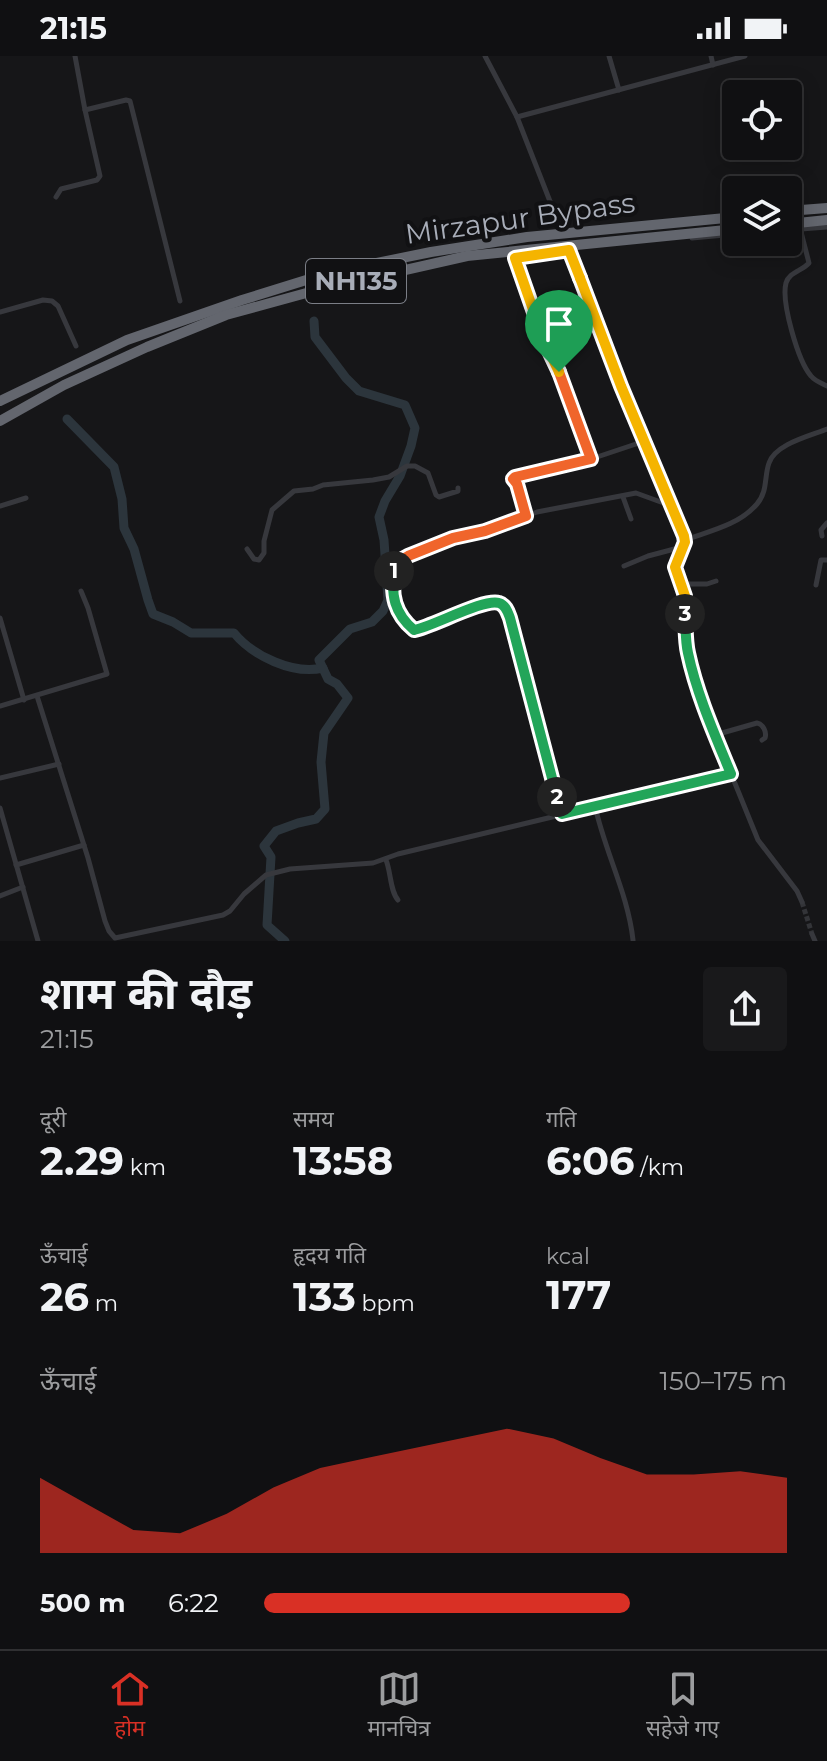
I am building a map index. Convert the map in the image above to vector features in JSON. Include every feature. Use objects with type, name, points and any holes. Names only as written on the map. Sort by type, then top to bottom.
[{"type":"highway","points":[[802,210],[827,208]]},
{"type":"highway","name":"Mirzapur Bypass","points":[[0,401],[127,340],[332,272],[527,237],[722,218]]},
{"type":"highway","points":[[802,224],[827,220]]},
{"type":"highway","name":"NH135","points":[[0,421],[64,385],[147,347],[226,315],[321,289],[467,256],[722,233]]},
{"type":"street","points":[[56,197],[61,189],[100,178],[75,56]]},
{"type":"street","points":[[485,56],[517,117],[562,233]]},
{"type":"street","points":[[609,56],[619,90]]},
{"type":"street","points":[[711,56],[713,65]]},
{"type":"street","points":[[517,117],[745,56]]},
{"type":"street","points":[[85,110],[130,101],[180,301]]},
{"type":"street","points":[[802,228],[827,227]]},
{"type":"street","points":[[591,459],[515,258],[722,234]]},
{"type":"street","points":[[802,236],[809,263],[787,280],[786,301],[802,362],[811,376],[827,386]]},
{"type":"street","points":[[569,250],[685,540],[675,567],[685,596],[688,652],[708,717],[758,840],[802,902]]},
{"type":"street","points":[[0,312],[43,300],[52,301],[58,306],[76,346]]},
{"type":"street","points":[[685,540],[740,518],[760,499],[773,456],[787,445],[827,429]]},
{"type":"street","points":[[526,516],[513,478],[591,459],[645,441]]},
{"type":"street","points":[[247,549],[254,559],[259,560],[264,553],[272,510],[294,491],[389,477],[407,466],[415,466],[428,473],[439,497],[458,491],[458,488]]},
{"type":"street","points":[[562,814],[505,608],[502,604],[494,603],[414,630],[394,600],[394,569],[402,558],[453,538],[485,531],[537,512],[641,493],[670,505]]},
{"type":"street","points":[[623,497],[631,519]]},
{"type":"street","points":[[0,506],[26,498]]},
{"type":"street","points":[[822,536],[821,530],[827,523]]},
{"type":"street","points":[[624,566],[656,553],[683,547]]},
{"type":"street","points":[[816,585],[821,560],[827,560]]},
{"type":"street","points":[[681,584],[716,581]]},
{"type":"street","points":[[0,706],[108,673],[81,591]]},
{"type":"street","points":[[0,618],[24,700]]},
{"type":"street","points":[[37,696],[105,921],[115,938],[223,915],[269,874],[290,869],[373,863],[398,854],[731,774]]},
{"type":"street","points":[[715,735],[757,723],[765,732],[762,740]]},
{"type":"street","points":[[0,778],[59,764]]},
{"type":"street","points":[[595,806],[631,918],[633,940]]},
{"type":"street","points":[[0,808],[38,941]]},
{"type":"street","points":[[16,865],[84,845]]},
{"type":"street","points":[[386,860],[394,896],[398,900]]},
{"type":"street","points":[[0,896],[23,887]]},
{"type":"street","points":[[812,934],[815,941]]},
{"type":"waterway","points":[[285,941],[267,925],[271,857],[264,846],[276,831],[316,819],[325,809],[321,762],[324,733],[348,698],[337,684],[328,679],[319,660],[350,629],[372,622],[383,611],[388,600],[384,540],[379,517],[400,476],[415,428],[405,405],[359,391],[346,378],[315,337],[314,321]]},
{"type":"waterway","points":[[67,419],[114,467],[122,499],[124,528],[134,549],[153,614],[191,633],[234,633],[274,662],[299,669],[323,668]]},
{"type":"tunnel","points":[[802,902],[812,934]]},
{"type":"route","points":[[569,250],[685,540],[675,567],[685,596],[688,652],[708,717],[731,774],[562,814],[510,618],[502,604],[494,603],[461,612],[414,630],[401,614],[392,591],[394,569],[402,558],[453,538],[485,531],[526,516],[513,479],[515,477],[591,459],[559,372],[543,338],[515,258],[569,250]]}]
